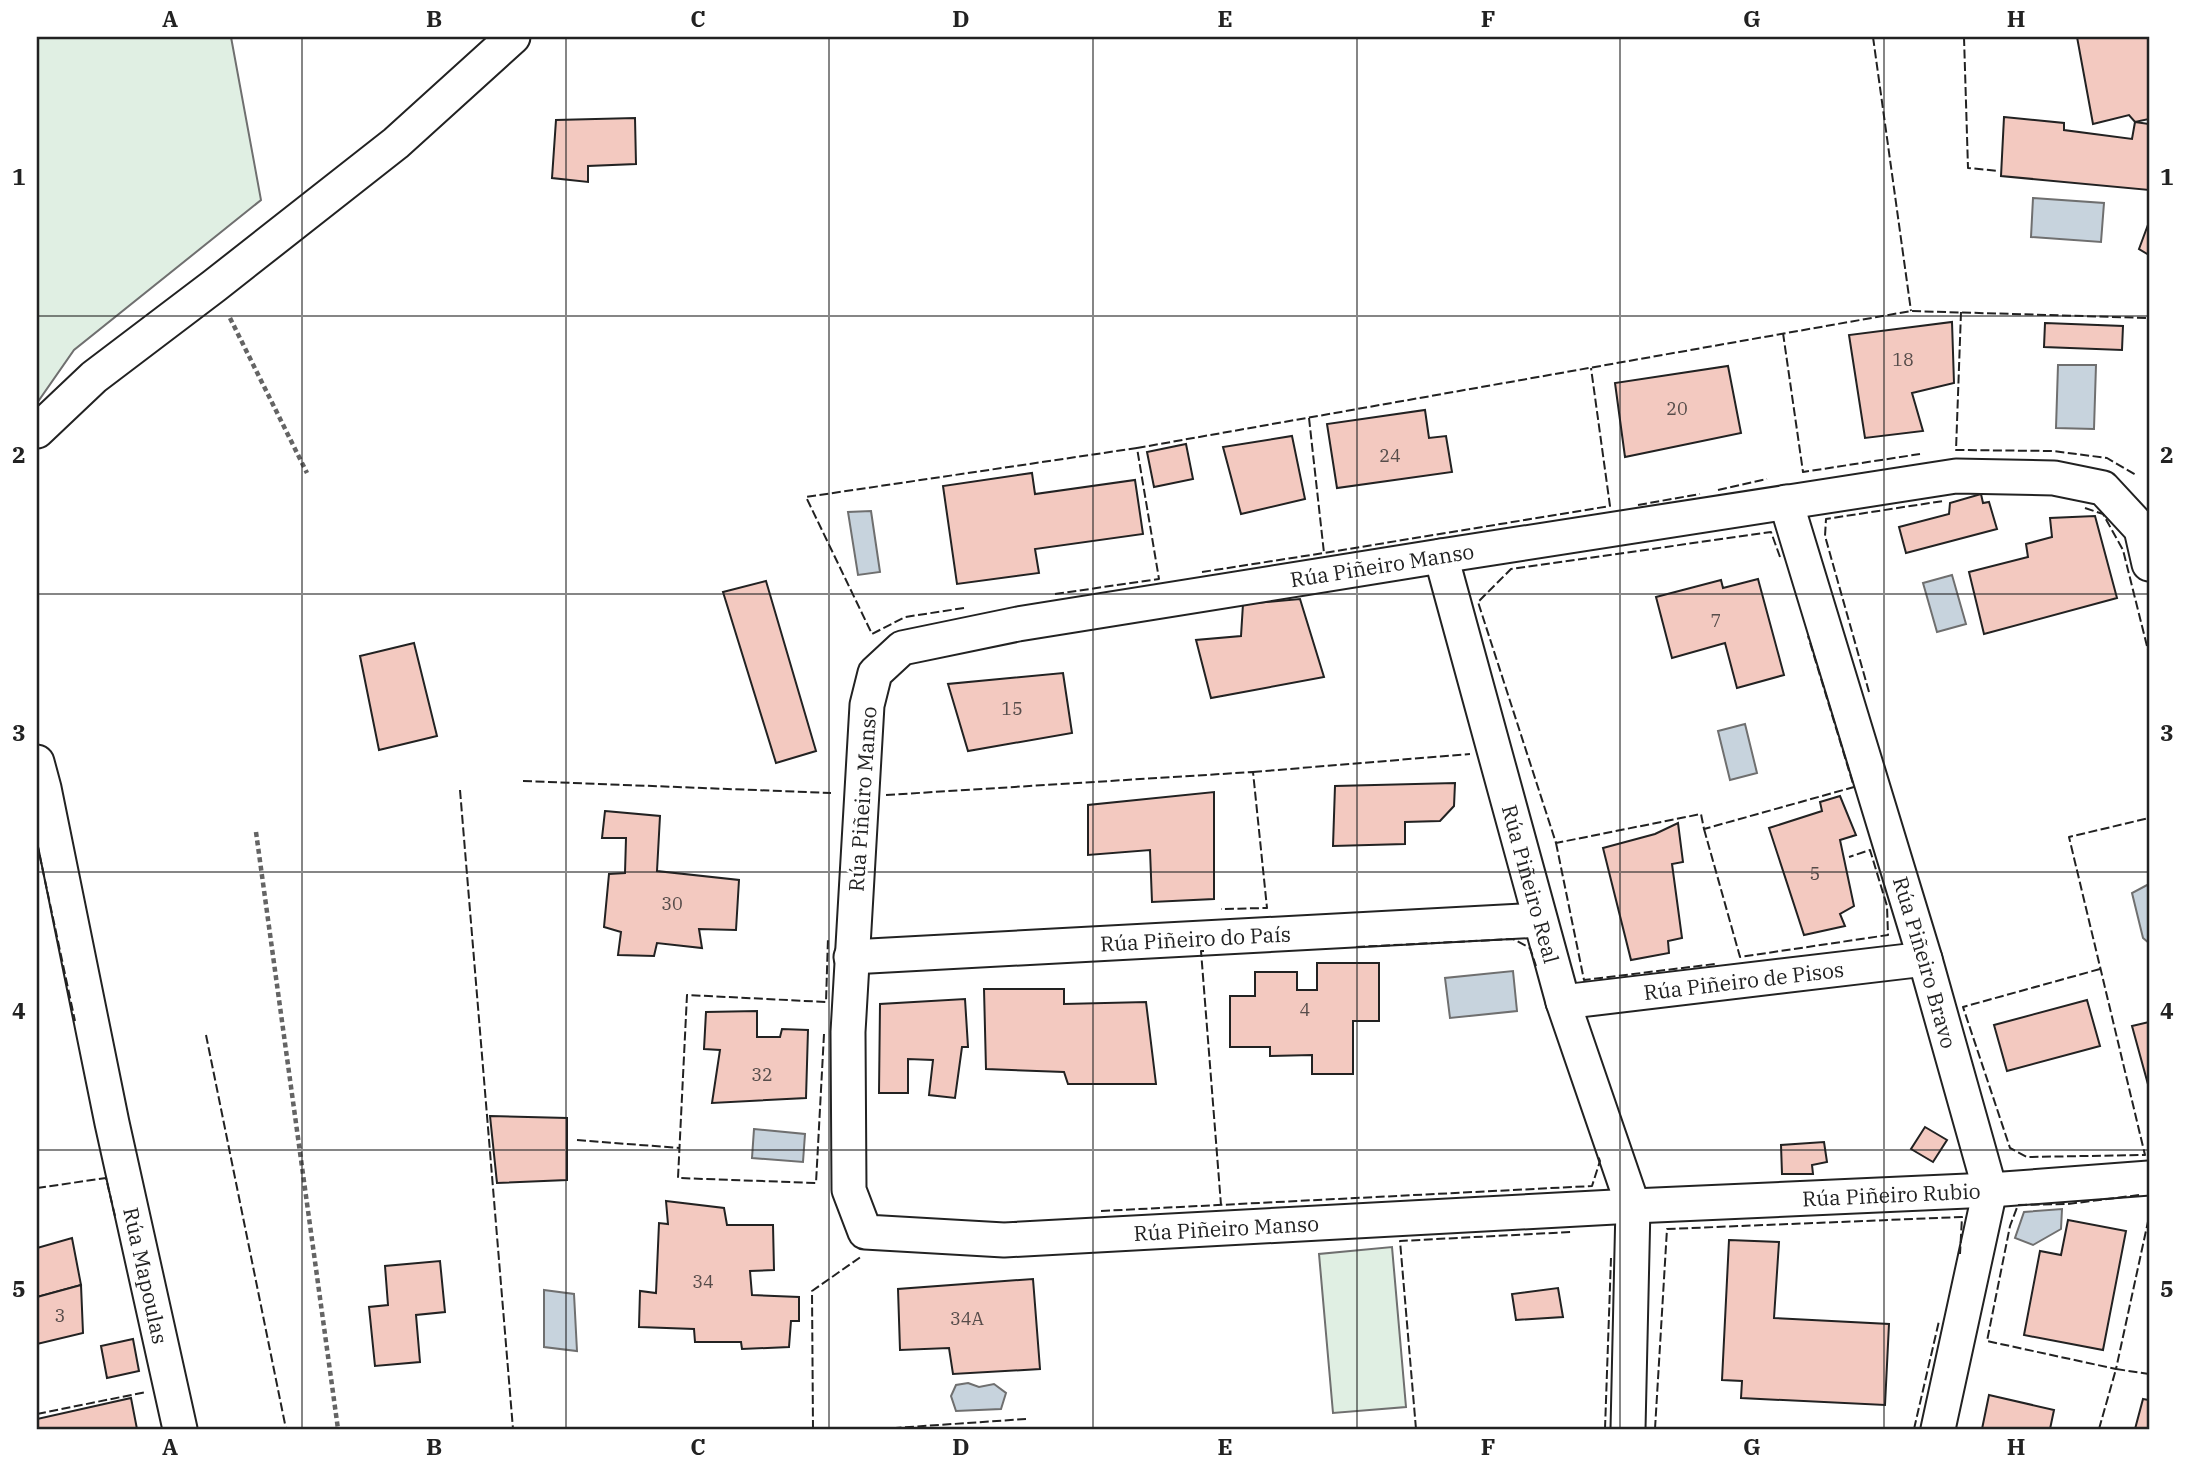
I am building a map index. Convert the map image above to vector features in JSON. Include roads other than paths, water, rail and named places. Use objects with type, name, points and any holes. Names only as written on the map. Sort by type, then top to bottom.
[{"type":"street","points":[[37,432],[93,377],[396,143],[513,37]]},
{"type":"street","name":"Rúa Piñeiro Manso","points":[[1633,1206],[1004,1240],[866,1232],[849,1190],[848,1032],[867,705],[875,673],[902,648],[1018,624],[1956,476],[2054,478],[2103,488],[2141,529],[2149,564]]},
{"type":"street","name":"Rúa Piñeiro Bravo","points":[[1786,502],[1925,959],[1990,1190],[1938,1429]]},
{"type":"street","name":"Rúa Piñeiro Real","points":[[1441,556],[1563,1002],[1633,1206]]},
{"type":"street","name":"Rúa Mapoulas","points":[[37,762],[112,1122],[180,1429]]},
{"type":"street","name":"Rúa Piñeiro do País","points":[[852,957],[1540,920]]},
{"type":"street","name":"Rúa Piñeiro de Pisos","points":[[1563,1002],[1925,959]]},
{"type":"street","name":"Rúa Piñeiro Rubio","points":[[1633,1206],[1990,1190],[2149,1178]]},
{"type":"street","points":[[1628,1429],[1633,1206]]}]
